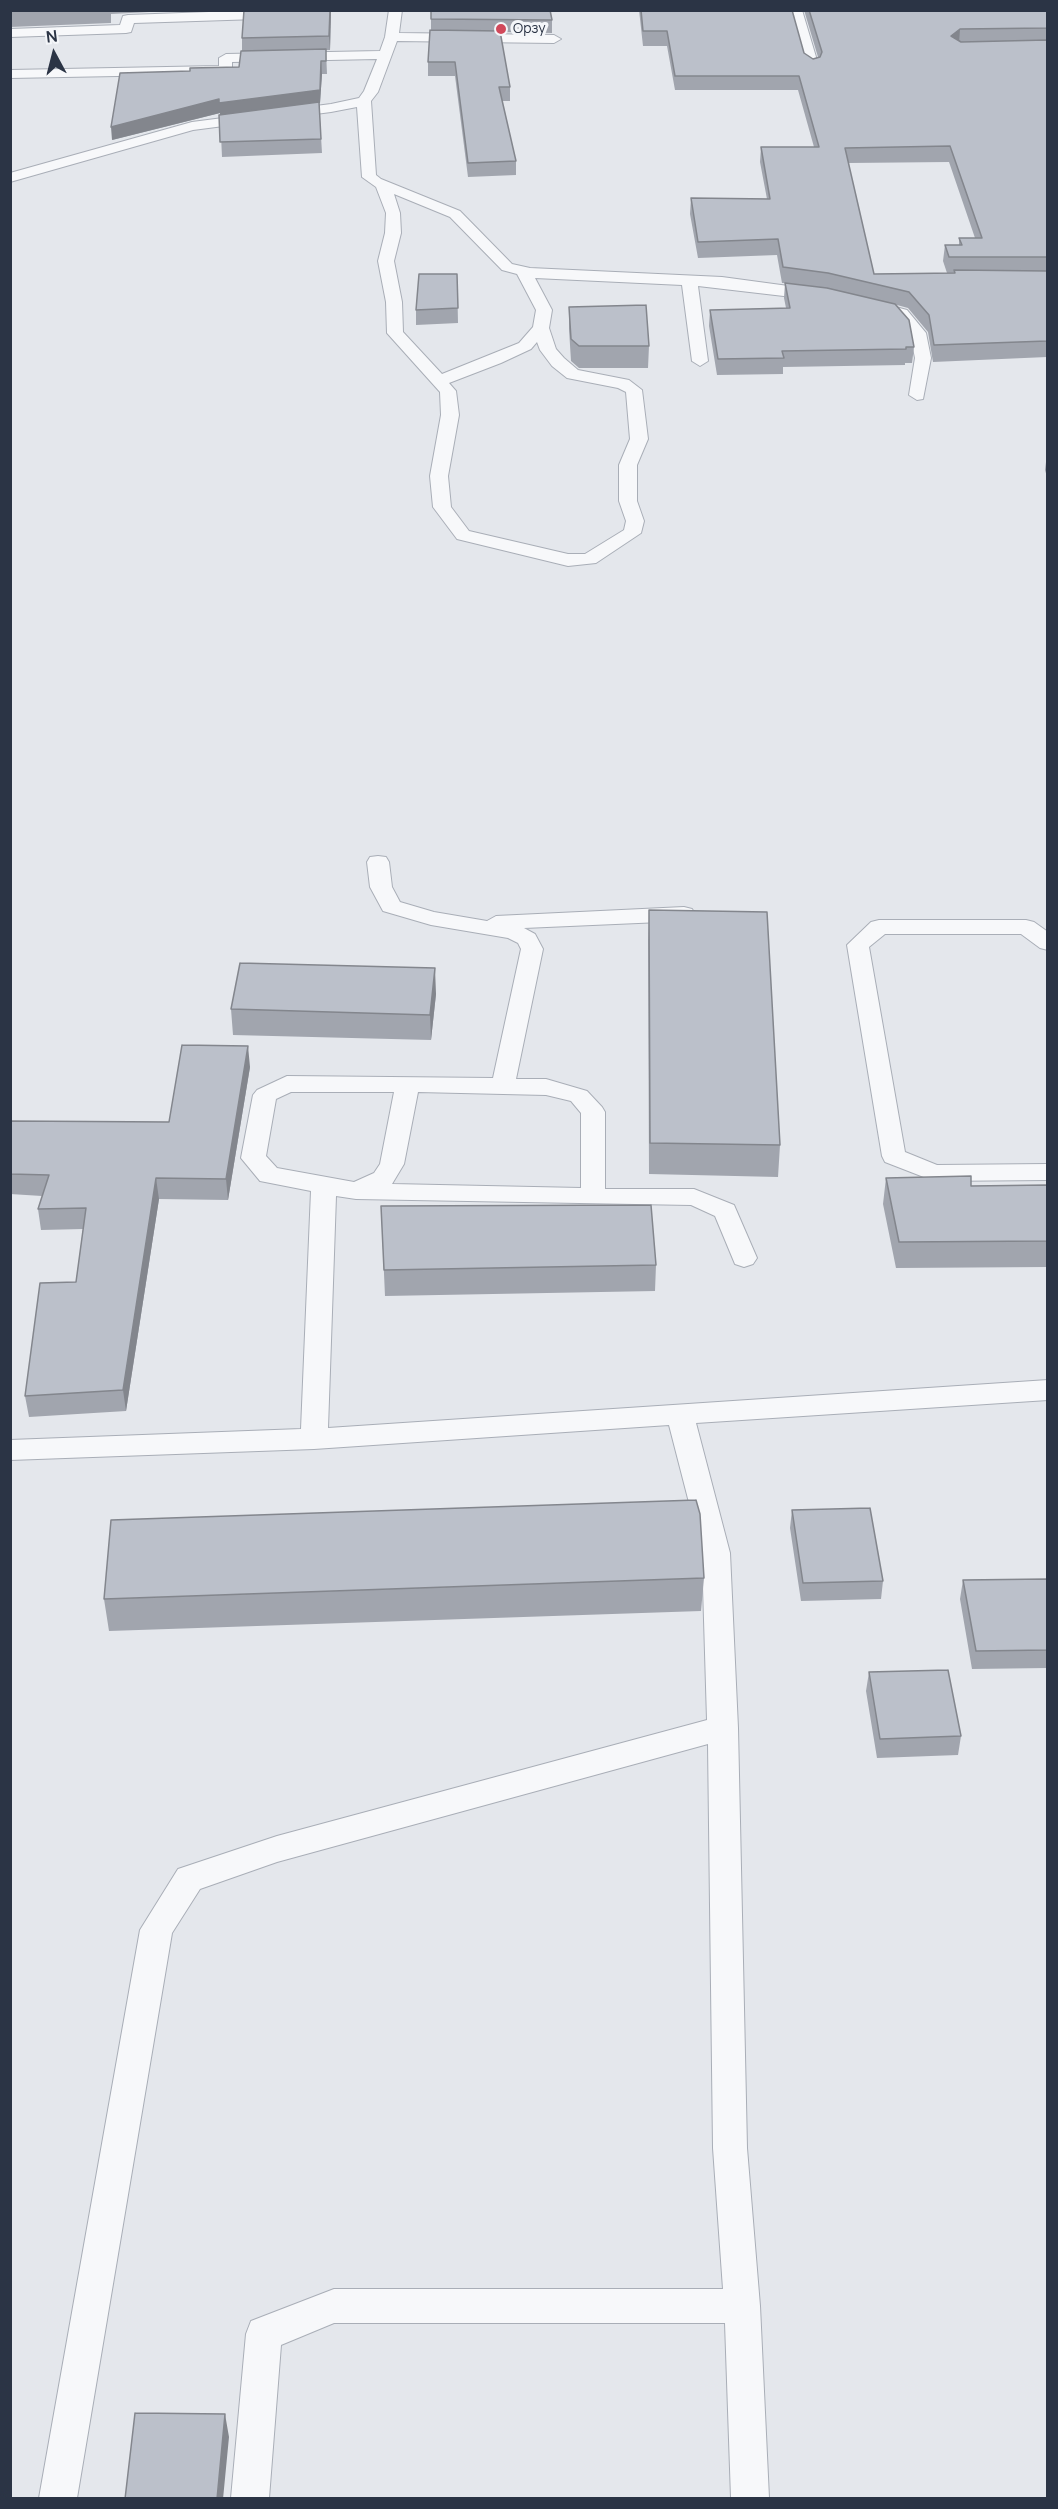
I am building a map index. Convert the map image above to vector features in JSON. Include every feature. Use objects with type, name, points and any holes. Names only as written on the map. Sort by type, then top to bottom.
[{"type":"lane","points":[[10,33],[62,37],[126,29],[128,15],[258,15],[298,10]]},
{"type":"lane","points":[[10,178],[192,126],[331,108],[364,101],[372,92],[386,55],[392,37],[396,10]]},
{"type":"lane","points":[[795,10],[812,67]]},
{"type":"lane","points":[[392,37],[554,39]]},
{"type":"lane","points":[[10,74],[57,68],[225,70],[225,58],[386,55]]},
{"type":"lane","points":[[364,101],[369,177],[383,185],[455,214],[507,267],[523,271],[722,282],[837,298]]},
{"type":"lane","points":[[383,185],[393,213],[393,233],[386,261],[394,302],[395,333],[448,391],[450,415],[439,476],[442,507],[464,535],[568,561],[590,559],[632,532],[635,521],[628,501],[628,465],[639,439],[634,390],[623,384],[573,374],[558,362],[548,350],[541,328],[544,310],[523,271]]},
{"type":"lane","points":[[689,280],[700,361]]},
{"type":"lane","points":[[869,306],[901,313],[918,333],[923,358],[917,395]]},
{"type":"lane","points":[[438,381],[525,346],[541,328]]},
{"type":"lane","points":[[378,862],[381,887],[392,906],[431,918],[514,932],[527,939],[531,949],[503,1086]]},
{"type":"lane","points":[[474,924],[709,913]]},
{"type":"lane","points":[[1047,943],[1026,927],[879,927],[858,945],[894,1156],[934,1173],[1047,1172]]},
{"type":"lane","points":[[593,1197],[592,1112],[579,1096],[546,1087],[287,1084],[265,1095],[253,1158],[268,1175],[356,1191],[593,1197],[694,1197],[725,1211],[744,1258]]},
{"type":"lane","points":[[356,1191],[383,1179],[392,1164],[407,1085]]},
{"type":"lane","points":[[314,1439],[324,1185]]},
{"type":"lane","points":[[10,1450],[314,1439],[1047,1390]]},
{"type":"lane","points":[[680,1414],[716,1553],[723,1728],[730,2148],[742,2306],[750,2499]]},
{"type":"lane","points":[[58,2499],[156,1930],[189,1879],[278,1849],[723,1728]]},
{"type":"lane","points":[[250,2499],[264,2334],[334,2306],[742,2306]]},
{"type":"building","points":[[244,10],[330,10],[329,36],[242,38]]},
{"type":"building","points":[[431,10],[550,10],[552,20],[431,19]]},
{"type":"building","points":[[641,10],[792,10],[804,53],[813,59],[820,57],[822,52],[809,10],[1047,10],[1047,28],[960,29],[951,36],[961,42],[1047,40],[1047,257],[949,257],[945,245],[962,245],[959,238],[982,238],[950,146],[845,148],[874,274],[955,273],[954,270],[1047,271],[1047,341],[934,345],[929,315],[909,292],[828,273],[783,267],[778,239],[698,242],[691,198],[770,199],[761,147],[819,147],[799,76],[675,76],[667,31],[643,31]]},
{"type":"building","points":[[430,30],[500,31],[510,87],[499,87],[516,161],[468,163],[455,62],[428,62]]},
{"type":"building","points":[[326,49],[326,61],[321,61],[320,90],[219,103],[219,99],[111,127],[120,73],[239,67],[241,51]]},
{"type":"building","points":[[319,102],[321,139],[220,142],[219,115]]},
{"type":"building","points":[[419,274],[457,274],[458,308],[416,310]]},
{"type":"building","points":[[785,283],[827,288],[895,304],[909,320],[914,347],[782,351],[784,358],[718,359],[710,310],[790,308]]},
{"type":"building","points":[[646,305],[649,346],[579,346],[571,339],[569,307]]},
{"type":"building","points":[[649,910],[767,912],[780,1145],[650,1143]]},
{"type":"building","points":[[240,963],[435,968],[430,1015],[231,1009]]},
{"type":"building","points":[[182,1045],[248,1046],[226,1179],[156,1178],[123,1390],[25,1396],[40,1283],[76,1282],[86,1208],[38,1209],[49,1175],[10,1174],[10,1121],[169,1122]]},
{"type":"building","points":[[971,1176],[971,1186],[1047,1185],[1047,1241],[899,1242],[886,1178]]},
{"type":"building","points":[[651,1205],[656,1265],[384,1270],[381,1206]]},
{"type":"building","points":[[696,1500],[700,1514],[704,1578],[104,1599],[111,1520]]},
{"type":"building","points":[[870,1508],[883,1581],[803,1583],[792,1510]]},
{"type":"building","points":[[1047,1579],[1047,1650],[976,1651],[963,1580]]},
{"type":"building","points":[[948,1670],[961,1736],[880,1739],[869,1672]]},
{"type":"building","points":[[135,2413],[225,2414],[217,2499],[125,2499]]},
{"type":"place","name":"Орзу","points":[[501,29]]}]
